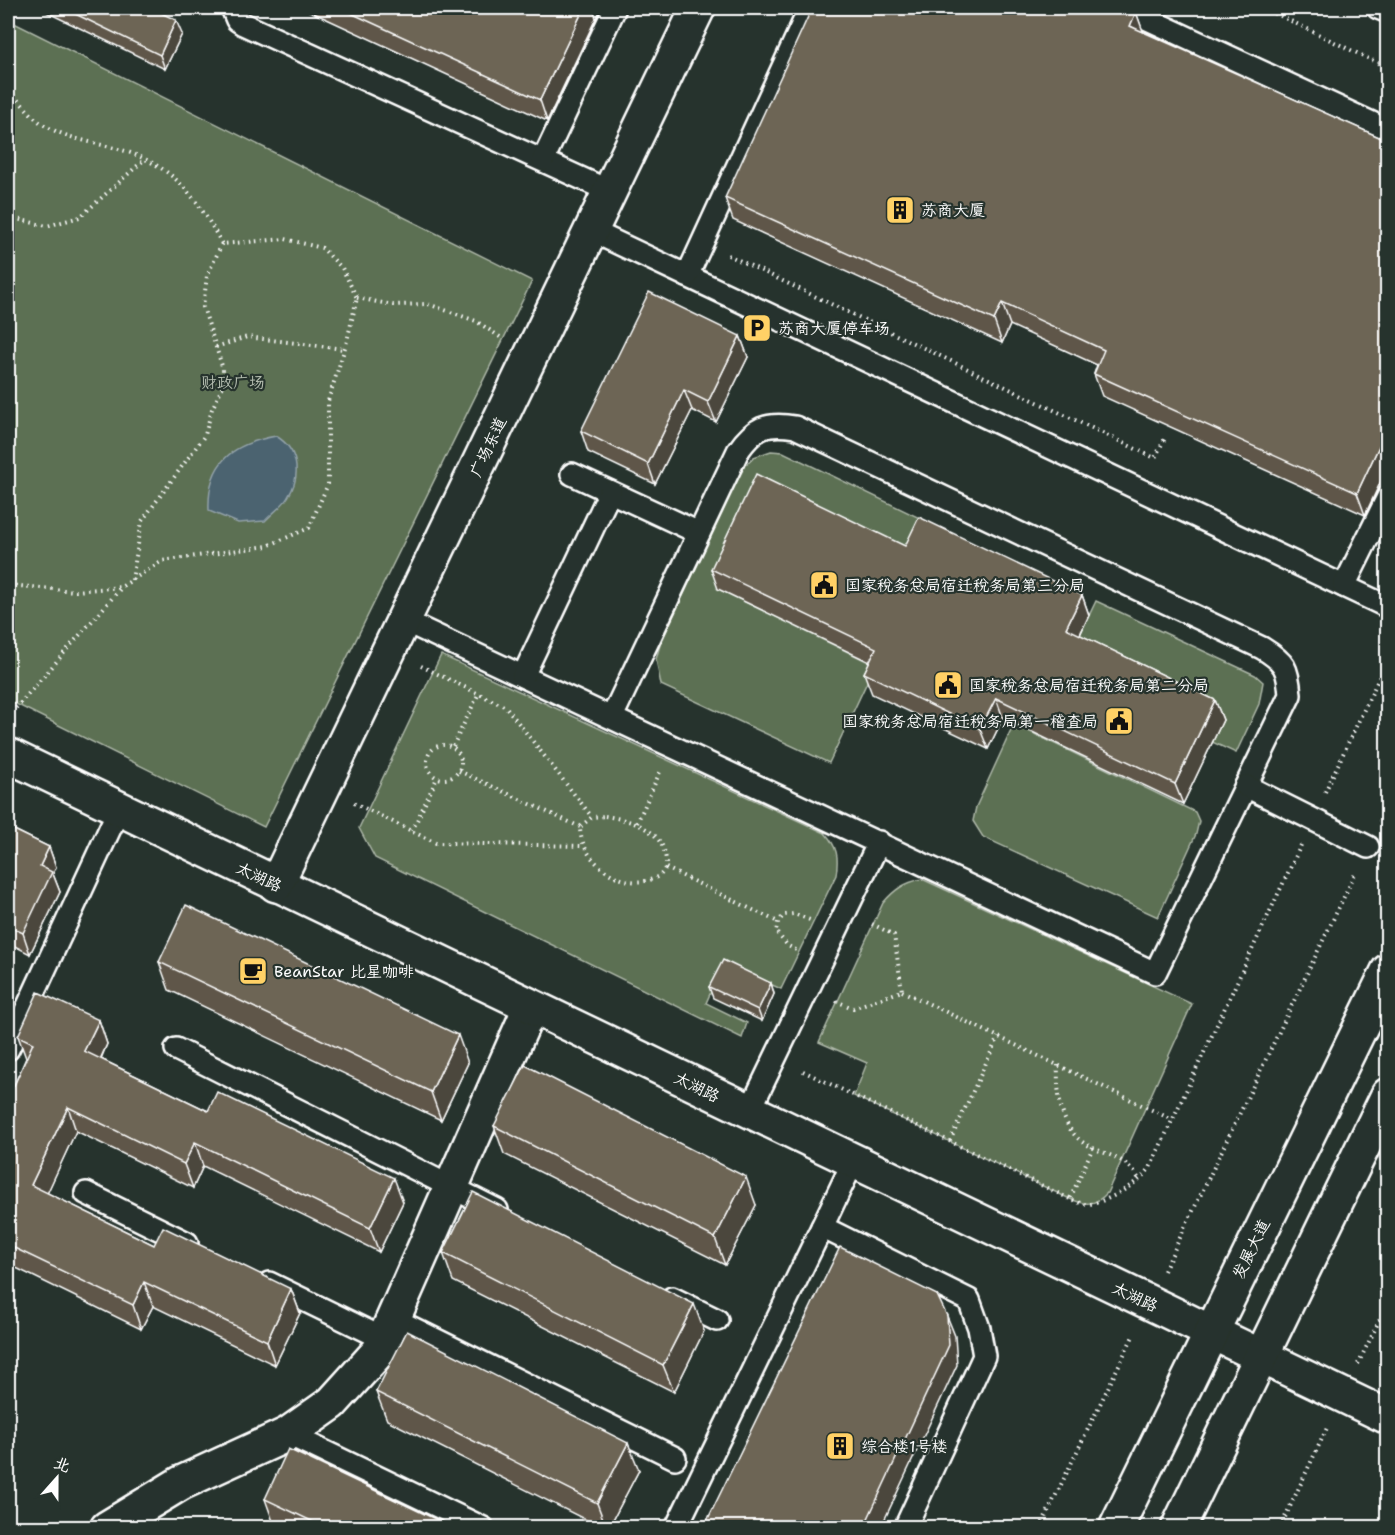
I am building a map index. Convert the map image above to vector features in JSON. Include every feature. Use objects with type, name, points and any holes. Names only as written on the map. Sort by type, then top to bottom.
[{"type":"street","name":"广场东道","points":[[276,885],[698,8]]},
{"type":"street","name":"太湖路","points":[[8,755],[530,1008],[1210,1332],[1260,1358],[1388,1417]]},
{"type":"street","name":"发展大道","points":[[1116,1527],[1388,970]]},
{"type":"street","points":[[108,1527],[180,1483],[288,1434],[332,1403],[379,1351],[530,1008]]},
{"type":"street","points":[[1178,1527],[1388,1095]]},
{"type":"lane","points":[[232,8],[237,20],[243,24],[609,190]]},
{"type":"lane","points":[[543,160],[615,8]]},
{"type":"lane","points":[[687,276],[810,8]]},
{"type":"lane","points":[[1124,8],[1372,123],[1388,134]]},
{"type":"lane","points":[[1377,8],[1388,12]]},
{"type":"lane","points":[[590,230],[1388,607]]},
{"type":"lane","points":[[405,621],[1155,973],[1290,695],[1288,675],[1281,660],[795,427],[776,423],[751,433],[738,451],[612,717]]},
{"type":"lane","points":[[572,474],[699,533]]},
{"type":"lane","points":[[524,676],[610,492]]},
{"type":"lane","points":[[1344,586],[1388,497]]},
{"type":"lane","points":[[1246,786],[1368,847]]},
{"type":"lane","points":[[8,1049],[15,1014],[119,809]]},
{"type":"lane","points":[[749,1112],[879,842]]},
{"type":"lane","points":[[176,1049],[515,1219]]},
{"type":"lane","points":[[676,1527],[853,1162]]},
{"type":"lane","points":[[87,1193],[204,1251]]},
{"type":"lane","points":[[822,1227],[969,1300],[979,1328],[984,1356],[905,1527]]},
{"type":"lane","points":[[246,1272],[389,1329],[675,1458]]},
{"type":"lane","points":[[654,1288],[717,1320]]},
{"type":"lane","points":[[288,1434],[483,1527]]},
{"type":"path","points":[[1264,8],[1388,68]]},
{"type":"path","points":[[8,93],[18,99],[45,126],[144,160],[172,174],[201,205],[222,244]]},
{"type":"path","points":[[8,217],[47,226],[80,217],[144,160]]},
{"type":"path","points":[[8,717],[121,587],[162,561],[267,546],[309,528],[328,484],[328,401],[357,298],[342,268],[322,248],[285,239],[222,244]]},
{"type":"path","points":[[702,243],[1155,458],[1166,436]]},
{"type":"path","points":[[132,580],[142,521],[205,435],[212,410],[223,386],[223,369],[203,307],[207,276],[222,244]]},
{"type":"path","points":[[357,298],[393,305],[428,304],[476,321],[530,357]]},
{"type":"path","points":[[216,347],[246,337],[344,349]]},
{"type":"path","points":[[8,585],[76,591],[121,587]]},
{"type":"path","points":[[390,652],[506,707],[592,817]]},
{"type":"path","points":[[775,1058],[1084,1204],[1099,1202],[1140,1181],[1150,1168],[1173,1120],[1388,658]]},
{"type":"path","points":[[453,746],[493,662]]},
{"type":"path","points":[[444,744],[453,746],[460,753],[462,763],[459,771],[454,778],[437,778],[429,772],[427,763],[429,754],[435,747],[444,744]]},
{"type":"path","points":[[637,823],[672,746]]},
{"type":"path","points":[[459,771],[580,827]]},
{"type":"path","points":[[412,831],[437,778]]},
{"type":"path","points":[[324,788],[436,843],[583,846]]},
{"type":"path","points":[[1040,1527],[1388,806]]},
{"type":"path","points":[[580,827],[592,817],[605,816],[637,823],[652,833],[662,846],[666,868]]},
{"type":"path","points":[[580,827],[583,846],[598,867],[629,879],[648,880],[659,876],[666,868]]},
{"type":"path","points":[[666,868],[778,922]]},
{"type":"path","points":[[846,910],[894,935],[902,992]]},
{"type":"path","points":[[807,990],[853,1008],[902,992],[1173,1120]]},
{"type":"path","points":[[950,1141],[998,1037]]},
{"type":"path","points":[[1058,1065],[1058,1098],[1064,1115],[1082,1142],[1132,1166],[1140,1181]]},
{"type":"path","points":[[1070,1199],[1093,1147]]},
{"type":"green space","name":"财政广场","points":[[8,20],[532,281],[264,827],[8,700]]},
{"type":"green space","points":[[771,451],[783,452],[932,524],[912,566],[718,589],[875,665],[829,763],[661,685],[656,659],[660,645],[743,467],[754,457]]},
{"type":"green space","points":[[1096,601],[1255,675],[1263,682],[1259,704],[1236,753],[1212,742],[1222,720],[1073,649]]},
{"type":"green space","points":[[441,655],[825,833],[829,838],[836,852],[836,875],[781,989],[724,963],[706,1003],[747,1023],[742,1038],[375,858],[359,828]]},
{"type":"green space","points":[[1014,724],[1195,812],[1199,821],[1196,834],[1158,917],[983,837],[973,821],[976,807]]},
{"type":"green space","points":[[922,879],[1192,1004],[1107,1193],[1098,1200],[1085,1203],[1070,1199],[854,1096],[867,1063],[819,1042],[883,903],[900,887]]},
{"type":"water","points":[[276,436],[289,448],[296,463],[295,480],[283,503],[265,521],[238,523],[209,511],[212,480],[217,468],[225,458],[246,444]]},
{"type":"building","points":[[63,8],[151,8],[176,20],[160,55]]},
{"type":"building","points":[[340,8],[584,8],[540,100]]},
{"type":"building","points":[[812,8],[1126,8],[1136,12],[1130,26],[1388,141],[1388,427],[1357,493],[1094,374],[1104,350],[1002,303],[994,320],[725,198]]},
{"type":"building","points":[[649,292],[740,336],[708,402],[684,390],[648,464],[581,431]]},
{"type":"building","points":[[756,474],[905,546],[919,517],[1082,595],[1066,628],[1215,700],[1175,784],[996,698],[980,729],[864,673],[876,648],[711,569]]},
{"type":"building","points":[[8,827],[49,847],[40,866],[52,872],[23,933],[8,926]]},
{"type":"building","points":[[186,905],[458,1035],[431,1092],[159,962]]},
{"type":"building","points":[[723,960],[771,983],[758,1010],[709,987]]},
{"type":"building","points":[[38,992],[99,1020],[84,1051],[208,1111],[217,1092],[394,1178],[370,1228],[195,1142],[184,1164],[68,1107],[31,1185],[154,1245],[163,1227],[291,1289],[267,1341],[144,1282],[133,1305],[8,1245],[8,1099],[33,1043],[18,1036]]},
{"type":"building","points":[[525,1065],[746,1177],[715,1238],[494,1126]]},
{"type":"building","points":[[473,1192],[694,1304],[663,1365],[443,1253]]},
{"type":"building","name":"综合楼1号楼","points":[[840,1247],[937,1295],[947,1316],[949,1345],[864,1527],[704,1527]]},
{"type":"building","points":[[407,1331],[628,1443],[597,1503],[376,1392]]},
{"type":"building","points":[[288,1449],[452,1527],[324,1527],[265,1499]]},
{"type":"place","name":"苏商大厦","points":[[900,210]]},
{"type":"place","name":"苏商大厦停车场","points":[[757,328]]},
{"type":"place","name":"国家税务总局宿迁税务局第三分局","points":[[824,585]]},
{"type":"place","name":"国家税务总局宿迁税务局第二分局","points":[[948,685]]},
{"type":"place","name":"国家税务总局宿迁税务局第一稽查局","points":[[1119,721]]},
{"type":"place","name":"BeanStar 比星咖啡","points":[[253,971]]},
{"type":"place","name":"综合楼1号楼","points":[[840,1446]]}]
